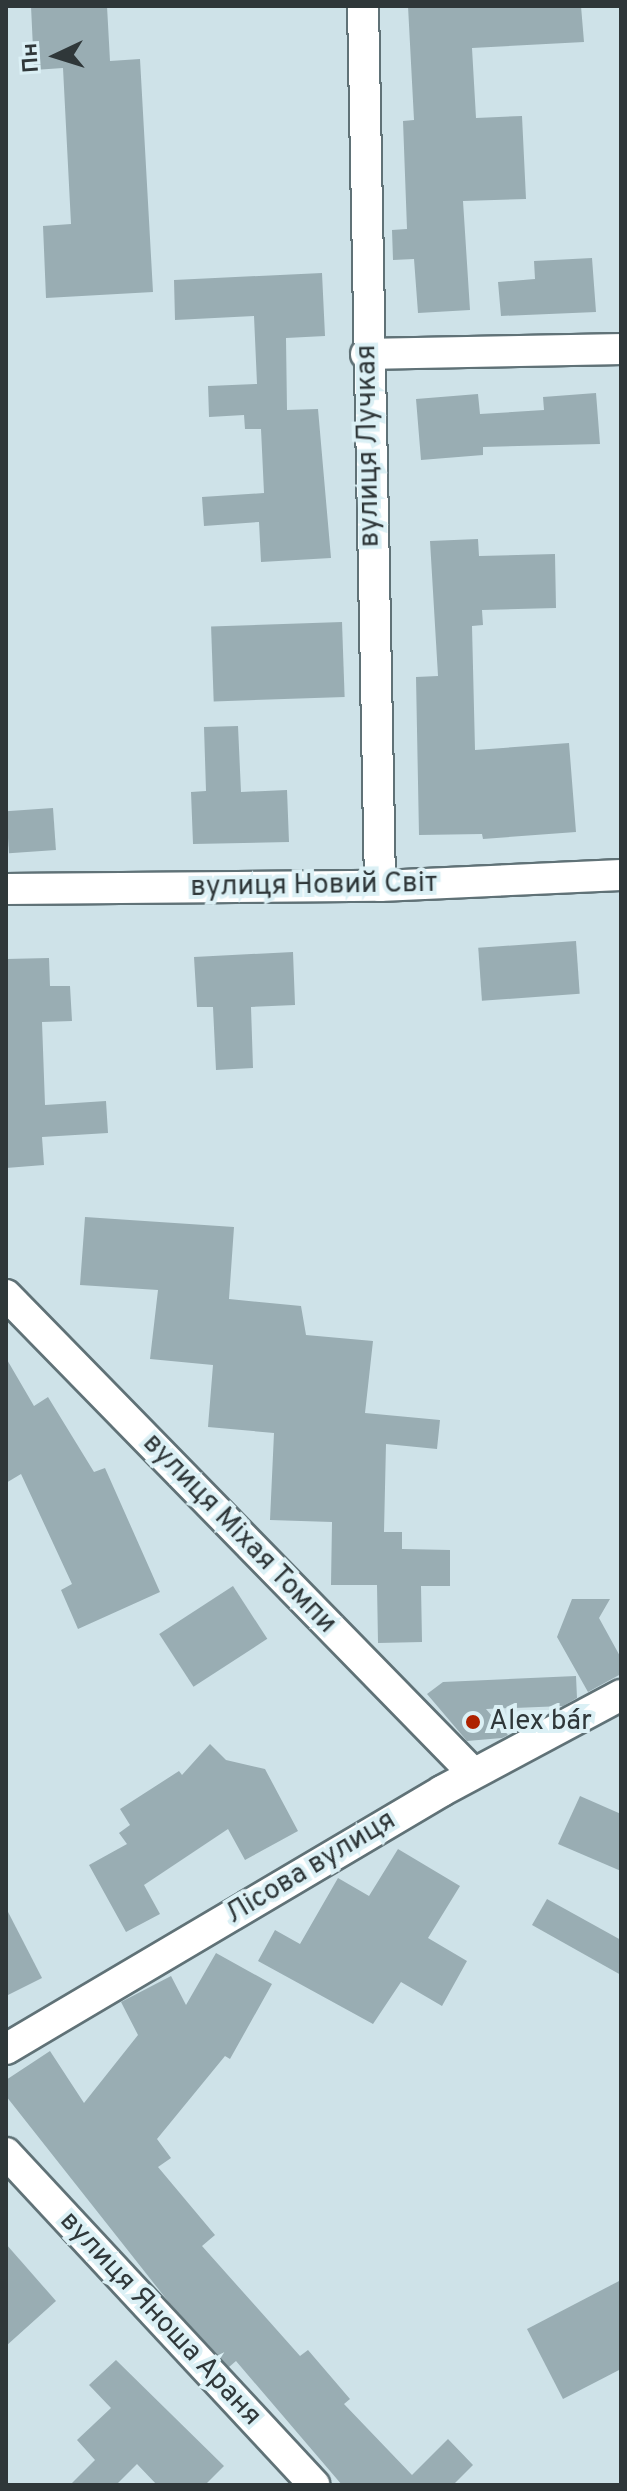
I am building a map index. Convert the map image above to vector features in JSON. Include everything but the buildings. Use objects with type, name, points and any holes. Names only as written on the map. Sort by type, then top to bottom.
[{"type":"street","name":"вулиця Лучкая","points":[[363,6],[366,354],[380,886]]},
{"type":"street","points":[[366,354],[621,349]]},
{"type":"street","name":"вулиця Новий Світ","points":[[6,889],[380,886],[621,875]]},
{"type":"street","name":"вулиця Міхая Томпи","points":[[6,1295],[473,1773]]},
{"type":"street","name":"Лісова вулиця","points":[[6,2049],[473,1773],[621,1695]]},
{"type":"street","name":"вулиця Яноша Араня","points":[[6,2153],[314,2485]]},
{"type":"place","name":"Alex bár","points":[[473,1722]]}]
